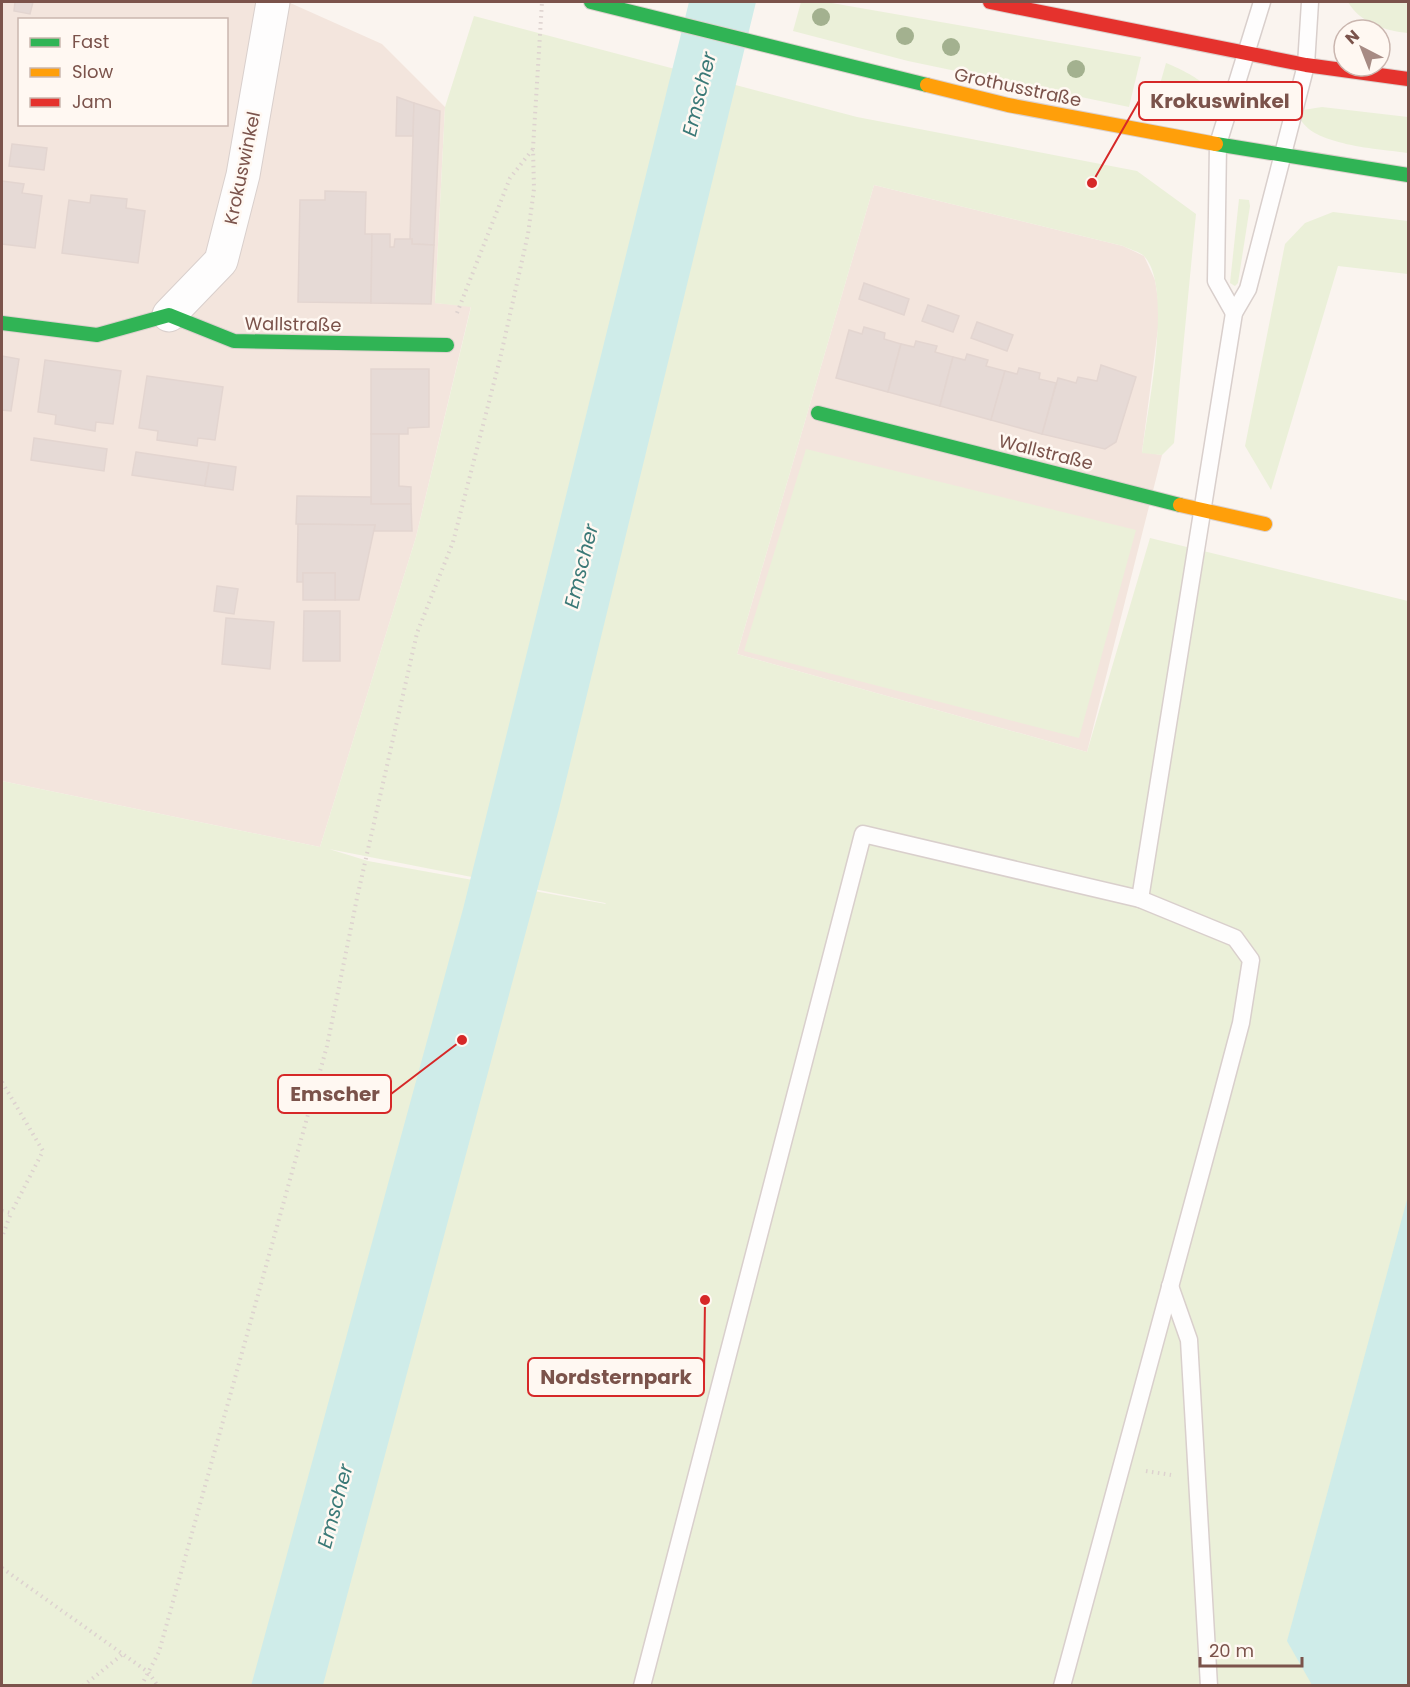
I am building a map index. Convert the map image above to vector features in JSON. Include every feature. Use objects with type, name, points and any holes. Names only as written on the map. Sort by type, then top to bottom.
[{"type":"main road","name":"Grothusstraße","points":[[591,2],[1008,105],[1282,156],[1408,175]]},
{"type":"main road","points":[[990,2],[1306,65],[1408,79]]},
{"type":"main road","points":[[2,323],[97,335],[170,315]]},
{"type":"main road","name":"Wallstraße","points":[[170,315],[234,341],[447,345]]},
{"type":"main road","name":"Wallstraße","points":[[818,413],[1201,510],[1265,524]]},
{"type":"street","name":"Krokuswinkel","points":[[170,315],[221,261],[243,175],[273,2]]},
{"type":"lane","points":[[1234,313],[1216,281],[1218,144],[1244,53],[1262,2]]},
{"type":"lane","points":[[1140,899],[1234,313],[1248,289],[1306,65],[1310,2]]},
{"type":"lane","points":[[642,1686],[863,834],[1140,899],[1235,938],[1251,960],[1241,1023],[1062,1686]]},
{"type":"lane","points":[[1170,1286],[1189,1340],[1209,1686]]},
{"type":"path","points":[[141,1686],[159,1652],[327,1046],[357,898],[417,633],[453,542],[528,234],[534,189],[533,148],[542,2]]},
{"type":"path","points":[[447,345],[459,305],[510,178],[533,148]]},
{"type":"path","points":[[2,1082],[43,1151],[11,1213],[2,1237]]},
{"type":"path","points":[[2,1211],[11,1213]]},
{"type":"path","points":[[1121,1466],[1198,1480]]},
{"type":"path","points":[[2,1568],[148,1672],[158,1686]]},
{"type":"path","points":[[83,1686],[123,1654]]},
{"type":"shaded area","points":[[2,2],[288,2],[382,44],[445,107],[435,303],[471,306],[416,537],[320,847],[2,781]]},
{"type":"shaded area","points":[[874,185],[1123,246],[1144,256],[1155,280],[1160,313],[1142,452],[1162,455],[1087,752],[737,654]]},
{"type":"green space","points":[[801,2],[826,2],[1141,57],[1129,107],[908,61],[793,31]]},
{"type":"green space","points":[[1348,2],[1408,2],[1408,33],[1392,30],[1392,18],[1362,18]]},
{"type":"green space","points":[[474,16],[857,117],[1137,171],[1196,214],[1174,443],[1162,455],[1142,453],[1153,380],[1158,321],[1153,272],[1144,256],[1123,246],[874,185],[737,654],[1087,752],[1150,538],[1408,601],[1408,1685],[2,1685],[2,781],[320,847],[416,537],[471,307],[435,303],[445,107]],"holes":[[[329,849],[605,903],[368,861]]]},
{"type":"green space","points":[[1166,63],[1201,82],[1212,96],[1210,102],[1189,111],[1153,109]]},
{"type":"green space","points":[[1322,107],[1408,117],[1408,153],[1347,144],[1330,140],[1316,133],[1305,125],[1299,115],[1303,110]]},
{"type":"green space","points":[[1239,199],[1249,200],[1250,206],[1238,283],[1235,286],[1230,283]]},
{"type":"green space","points":[[1333,212],[1408,221],[1408,274],[1338,266],[1271,490],[1245,446],[1285,244],[1305,223]]},
{"type":"green space","points":[[806,449],[1136,530],[1079,738],[744,651]]},
{"type":"water","points":[[689,2],[756,2],[559,809],[323,1685],[251,1686],[463,909]]},
{"type":"water","points":[[1408,1196],[1408,1685],[1312,1685],[1287,1641]]},
{"type":"building","points":[[15,2],[33,2],[30,14],[14,11]]},
{"type":"building","points":[[397,97],[414,103],[413,136],[396,136]]},
{"type":"building","points":[[414,103],[440,111],[434,245],[412,244],[412,239],[410,239]]},
{"type":"building","points":[[12,144],[47,148],[44,170],[9,166]]},
{"type":"building","points":[[2,181],[24,184],[22,193],[42,196],[35,248],[2,244]]},
{"type":"building","points":[[325,191],[366,192],[365,234],[372,234],[371,303],[298,302],[300,200],[325,200]]},
{"type":"building","points":[[91,195],[127,199],[126,208],[145,211],[138,263],[62,253],[69,200],[90,203]]},
{"type":"building","points":[[372,234],[390,234],[390,247],[394,247],[395,239],[412,239],[412,244],[434,245],[431,304],[371,303]]},
{"type":"building","points":[[864,283],[909,299],[904,315],[859,299]]},
{"type":"building","points":[[928,305],[959,316],[953,332],[922,321]]},
{"type":"building","points":[[977,322],[1013,335],[1007,351],[971,338]]},
{"type":"building","points":[[864,327],[885,333],[884,339],[901,344],[888,392],[836,378],[849,330],[862,334]]},
{"type":"building","points":[[916,341],[937,346],[935,352],[953,357],[940,406],[888,392],[901,344],[914,347]]},
{"type":"building","points":[[967,354],[988,360],[986,366],[1005,371],[991,420],[940,406],[953,357],[965,360]]},
{"type":"building","points":[[2,356],[19,359],[11,411],[2,410]]},
{"type":"building","points":[[45,360],[121,371],[113,424],[96,422],[95,431],[55,424],[56,415],[38,412]]},
{"type":"building","points":[[1101,365],[1136,377],[1116,442],[1105,449],[1042,434],[1058,378],[1076,383],[1078,377],[1097,381]]},
{"type":"building","points":[[1019,368],[1040,373],[1039,379],[1056,383],[1042,434],[991,420],[1005,371],[1017,374]]},
{"type":"building","points":[[371,369],[429,369],[429,427],[408,428],[408,434],[371,434]]},
{"type":"building","points":[[147,376],[223,387],[215,440],[198,438],[197,446],[157,440],[158,431],[139,428]]},
{"type":"building","points":[[371,434],[399,434],[399,486],[411,487],[411,504],[371,504]]},
{"type":"building","points":[[34,438],[107,449],[104,471],[31,460]]},
{"type":"building","points":[[136,452],[209,463],[205,486],[132,475]]},
{"type":"building","points":[[209,463],[236,467],[233,490],[205,486]]},
{"type":"building","points":[[297,496],[371,497],[371,504],[411,504],[412,531],[374,531],[375,525],[296,524]]},
{"type":"building","points":[[298,524],[375,525],[359,600],[335,600],[335,573],[303,573],[303,582],[297,582]]},
{"type":"building","points":[[303,573],[335,573],[335,600],[303,600]]},
{"type":"building","points":[[217,586],[238,589],[234,614],[214,611]]},
{"type":"building","points":[[304,611],[340,611],[340,661],[303,661]]},
{"type":"building","points":[[226,618],[274,622],[270,669],[222,664]]},
{"type":"traffic: fast","points":[[591,2],[927,85]]},
{"type":"traffic: fast","points":[[1216,144],[1408,175]]},
{"type":"traffic: fast","points":[[2,323],[97,335],[169,315],[234,341],[447,345]]},
{"type":"traffic: fast","points":[[818,413],[1180,505]]},
{"type":"traffic: slow","points":[[927,85],[1008,105],[1216,144]]},
{"type":"traffic: slow","points":[[1180,505],[1265,524]]},
{"type":"traffic: jam","points":[[990,2],[1306,65],[1408,79]]},
{"type":"place","name":"Krokuswinkel","points":[[1092,183]]},
{"type":"place","name":"Emscher","points":[[462,1040]]},
{"type":"place","name":"Nordsternpark","points":[[705,1300]]}]
